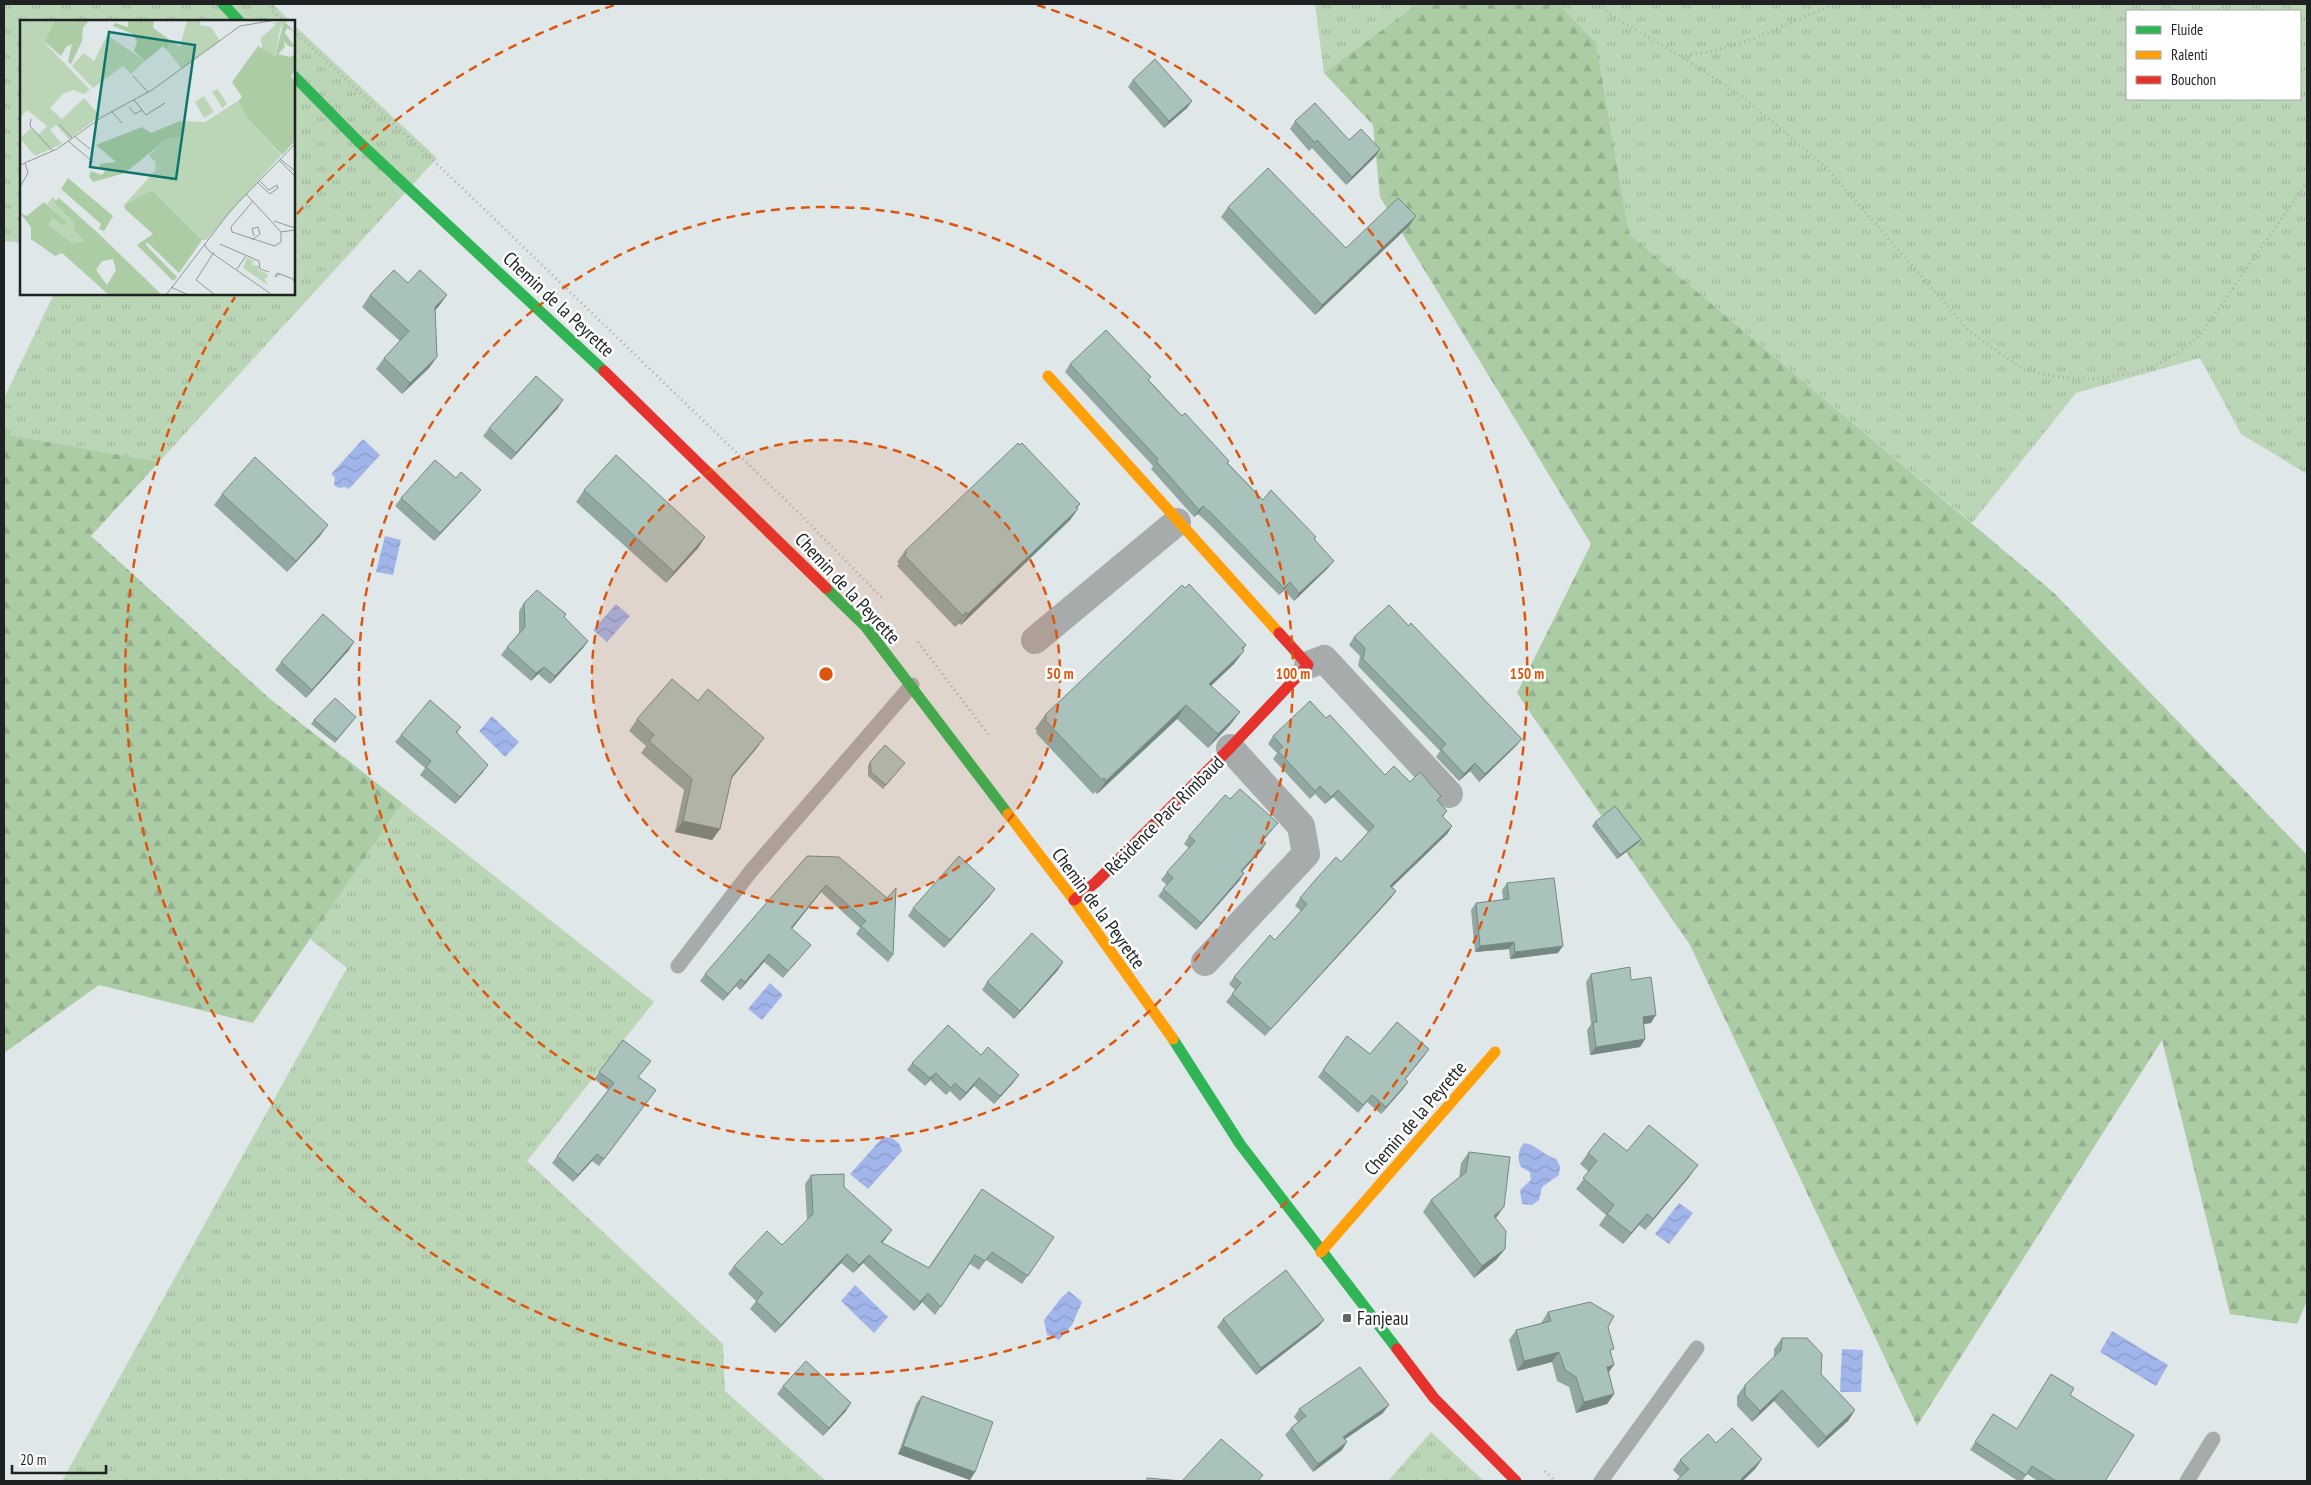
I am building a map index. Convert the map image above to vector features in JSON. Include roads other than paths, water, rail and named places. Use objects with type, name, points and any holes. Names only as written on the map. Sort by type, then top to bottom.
[{"type":"street","points":[[223,4],[238,20]]},
{"type":"street","name":"Chemin de la Peyrette","points":[[295,77],[360,143],[618,384],[838,597],[865,626],[912,685],[1074,900],[1177,1045],[1240,1144],[1321,1252],[1434,1398],[1516,1481]]},
{"type":"street","points":[[1048,376],[1177,522],[1308,665],[1324,659],[1449,794]]},
{"type":"street","points":[[1036,640],[1177,522]]},
{"type":"street","name":"Résidence Parc Rimbaud","points":[[1074,900],[1096,882],[1230,748],[1308,665]]},
{"type":"street","name":"Résidence Parc Rimbaud","points":[[1205,962],[1306,854],[1301,826],[1230,748]]},
{"type":"street","name":"Chemin de la Peyrette","points":[[1321,1252],[1495,1052]]},
{"type":"lane","points":[[678,966],[751,870],[912,685]]},
{"type":"lane","points":[[1601,1481],[1698,1348]]},
{"type":"lane","points":[[2186,1481],[2213,1439]]},
{"type":"water","points":[[363,439],[380,455],[349,489],[345,487],[339,488],[334,485],[335,477],[331,474]]},
{"type":"water","points":[[385,536],[401,540],[393,575],[376,572]]},
{"type":"water","points":[[616,604],[630,616],[607,642],[593,630]]},
{"type":"water","points":[[492,716],[519,742],[505,757],[479,731]]},
{"type":"water","points":[[770,983],[783,995],[762,1020],[748,1009]]},
{"type":"water","points":[[883,1137],[895,1140],[902,1151],[868,1189],[850,1174]]},
{"type":"water","points":[[1524,1143],[1556,1159],[1560,1166],[1559,1175],[1542,1187],[1539,1200],[1532,1205],[1522,1204],[1520,1190],[1531,1180],[1530,1172],[1521,1167],[1519,1161],[1519,1151]]},
{"type":"water","points":[[1679,1203],[1693,1213],[1669,1244],[1655,1234]]},
{"type":"water","points":[[855,1285],[888,1317],[874,1333],[841,1301]]},
{"type":"water","points":[[1069,1291],[1082,1302],[1072,1325],[1059,1340],[1047,1335],[1044,1320]]},
{"type":"water","points":[[2112,1331],[2168,1365],[2156,1386],[2100,1352]]},
{"type":"water","points":[[1842,1349],[1863,1350],[1861,1392],[1840,1392]]},
{"type":"place","name":"Fanjeau","points":[[1347,1318]]}]
